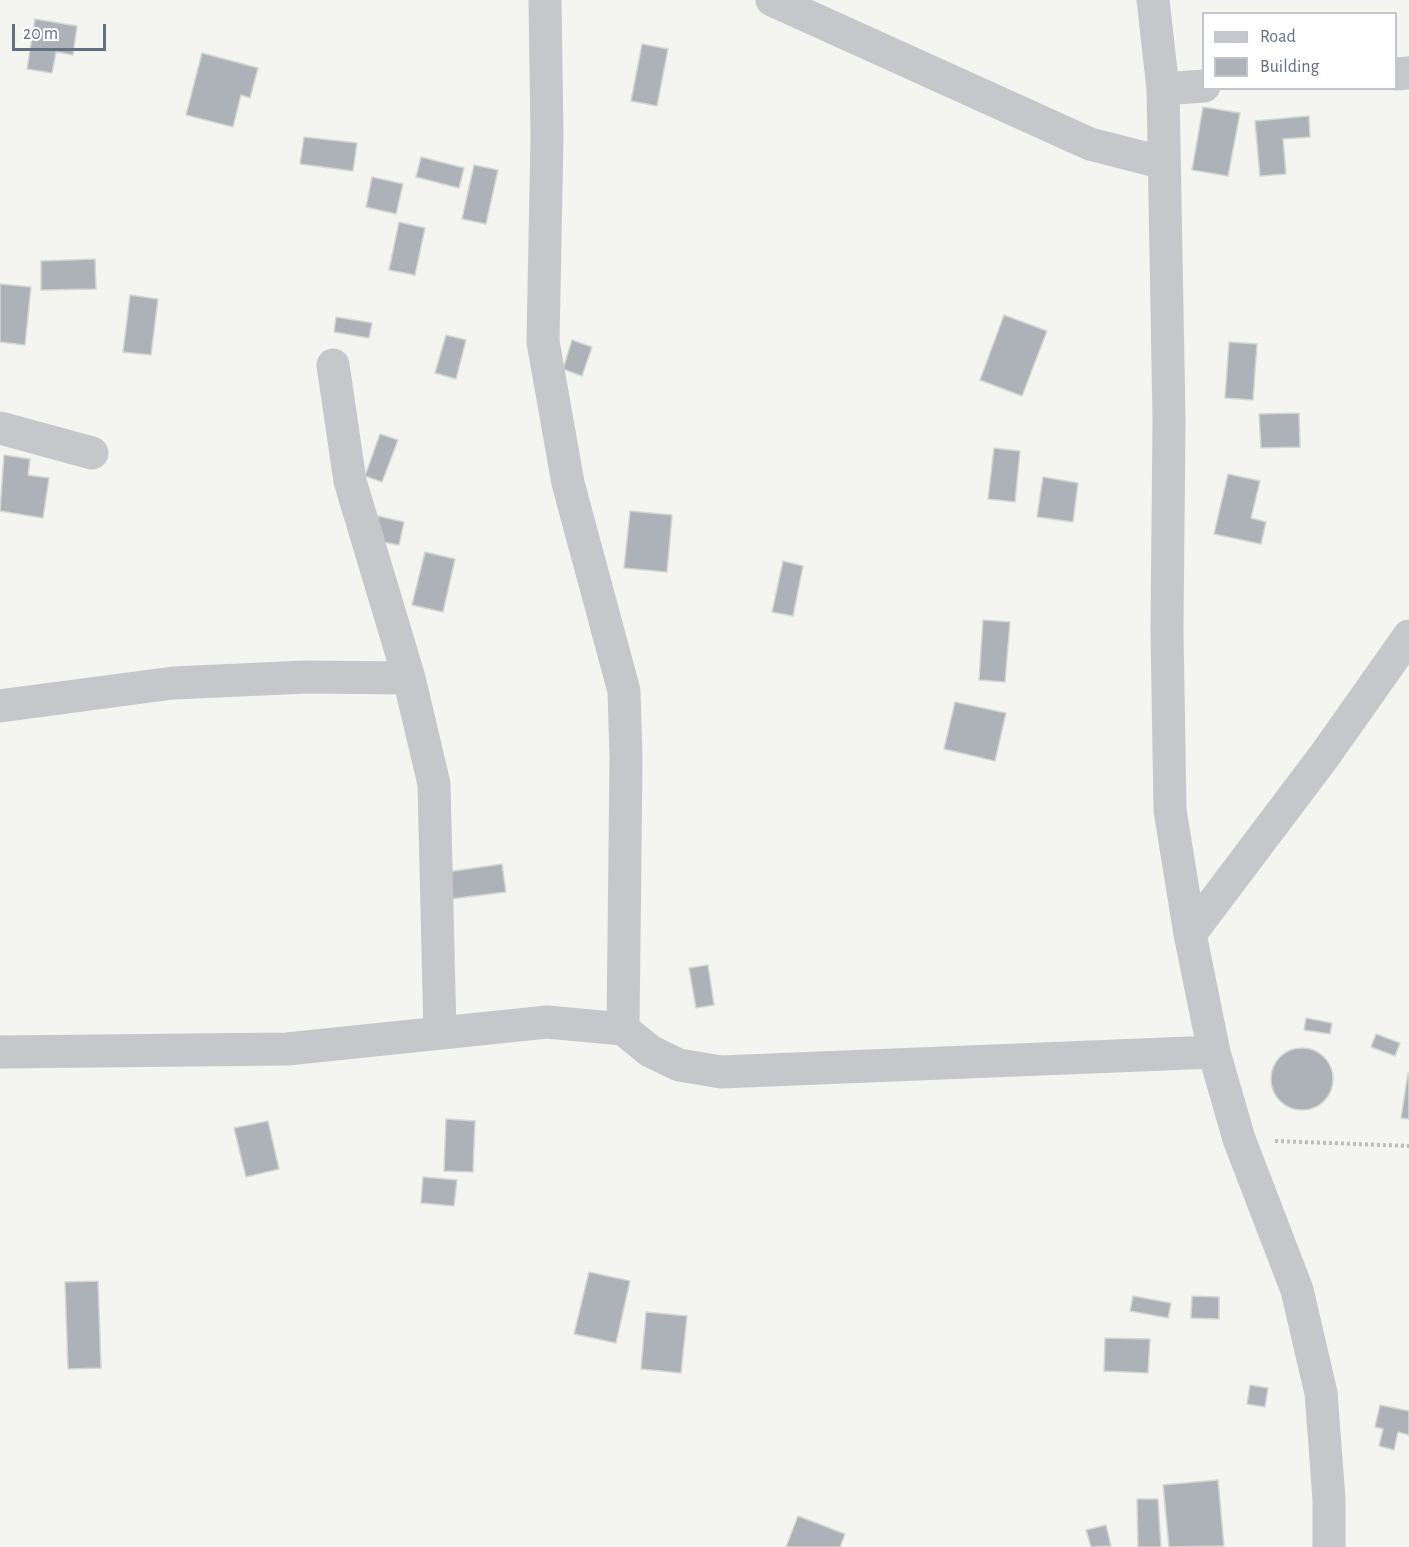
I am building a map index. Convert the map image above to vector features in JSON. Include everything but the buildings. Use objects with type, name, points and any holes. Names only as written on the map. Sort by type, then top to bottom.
[{"type":"street","points":[[545,0],[547,135],[543,342],[568,483],[624,691],[626,758],[623,1029]]},
{"type":"street","points":[[772,0],[1090,144],[1164,163]]},
{"type":"street","points":[[1153,0],[1163,89],[1169,419],[1167,630],[1170,810],[1190,934],[1214,1052],[1239,1139],[1297,1290],[1321,1393],[1329,1499],[1329,1547]]},
{"type":"street","points":[[1163,89],[1202,86]]},
{"type":"street","points":[[333,365],[350,482],[409,678],[434,784],[440,1033]]},
{"type":"street","points":[[0,428],[92,453]]},
{"type":"street","points":[[1190,934],[1325,755],[1409,636]]},
{"type":"street","points":[[0,706],[173,683],[306,677],[409,678]]},
{"type":"street","points":[[0,1052],[287,1049],[547,1022],[623,1029],[650,1052],[679,1065],[721,1072],[1214,1052]]},
{"type":"path","points":[[1239,1139],[1409,1146]]}]
